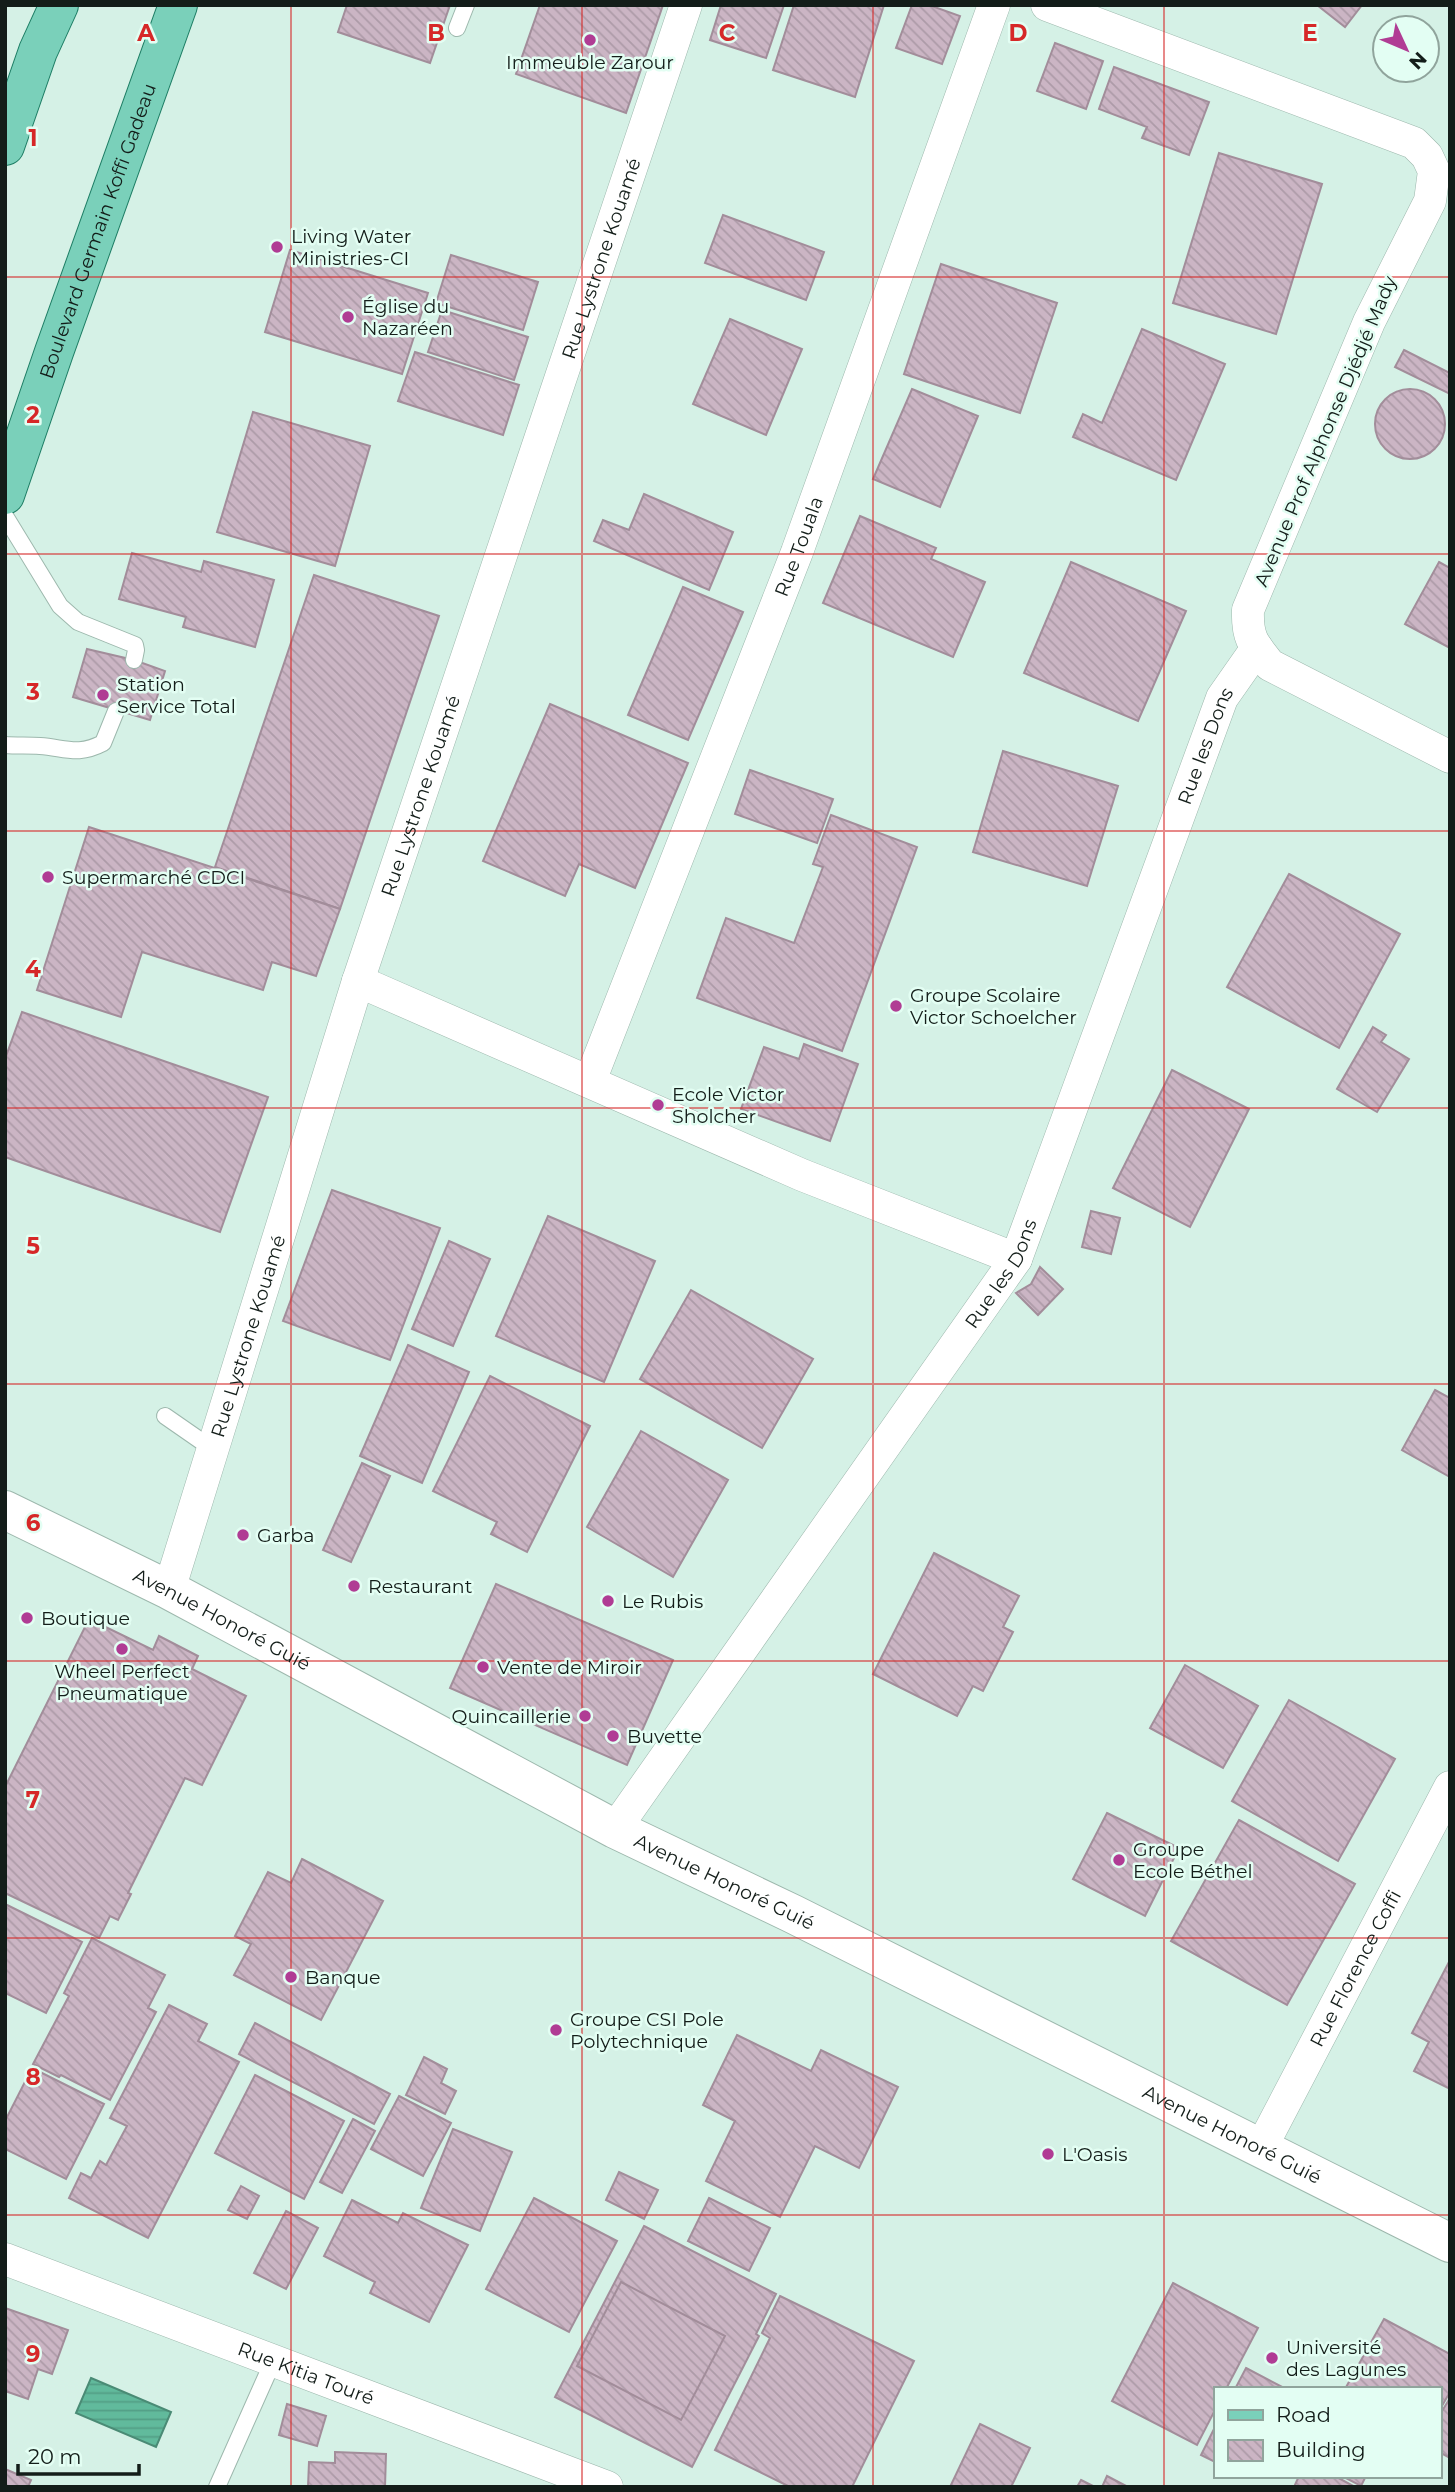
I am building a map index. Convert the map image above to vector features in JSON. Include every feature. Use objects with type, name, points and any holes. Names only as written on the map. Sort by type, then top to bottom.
[{"type":"main road","points":[[5,146],[38,51],[59,5]]},
{"type":"main road","name":"Boulevard Germain Koffi Gadeau","points":[[5,495],[178,5]]},
{"type":"street","name":"Rue Lystrone Kouamé","points":[[169,1590],[358,981],[686,5]]},
{"type":"street","name":"Rue Touala","points":[[590,1081],[797,552],[994,5]]},
{"type":"street","name":"Avenue Prof Alphonse Djédjé Mady","points":[[1047,5],[1414,143],[1427,156],[1442,160],[1430,201],[1369,322],[1248,610],[1247,631],[1256,648]]},
{"type":"street","points":[[1256,648],[1270,665],[1450,757]]},
{"type":"street","name":"Rue les Dons","points":[[615,1829],[1016,1259],[1222,698],[1256,648]]},
{"type":"street","points":[[358,981],[802,1175],[1016,1259]]},
{"type":"street","name":"Avenue Honoré Guié","points":[[5,1510],[169,1590],[615,1829],[793,1914],[1450,2243]]},
{"type":"street","name":"Rue Florence Coffi","points":[[1261,2148],[1450,1787]]},
{"type":"street","name":"Rue Kitia Touré","points":[[5,2259],[607,2487]]},
{"type":"lane","points":[[457,28],[466,5]]},
{"type":"lane","points":[[5,516],[60,606],[78,622],[135,645],[134,660]]},
{"type":"lane","points":[[5,746],[41,746],[72,752],[92,748],[103,743],[116,711]]},
{"type":"lane","points":[[164,1416],[214,1450]]},
{"type":"lane","points":[[216,2487],[274,2359]]},
{"type":"shaded area","points":[[91,2378],[171,2412],[156,2447],[76,2413]]},
{"type":"building","points":[[347,5],[450,5],[430,63],[338,32]]},
{"type":"building","name":"Immeuble Zarour","points":[[540,5],[663,5],[626,113],[516,74]]},
{"type":"building","points":[[721,5],[784,5],[766,58],[710,40]]},
{"type":"building","points":[[794,5],[884,5],[855,97],[773,70]]},
{"type":"building","points":[[912,5],[929,5],[960,16],[942,64],[896,48]]},
{"type":"building","points":[[1317,5],[1362,5],[1345,27]]},
{"type":"building","points":[[1055,43],[1103,61],[1086,109],[1037,91]]},
{"type":"building","points":[[1114,67],[1209,102],[1189,155],[1142,138],[1147,127],[1099,109]]},
{"type":"building","points":[[1219,153],[1322,184],[1276,334],[1173,303]]},
{"type":"building","points":[[723,215],[824,252],[806,300],[705,263]]},
{"type":"building","points":[[290,250],[428,293],[402,374],[265,332]]},
{"type":"building","points":[[451,255],[538,282],[523,330],[436,303]]},
{"type":"building","points":[[941,264],[1057,303],[1020,413],[904,374]]},
{"type":"building","points":[[442,310],[528,337],[514,380],[428,352]]},
{"type":"building","points":[[730,319],[802,349],[766,435],[693,404]]},
{"type":"building","points":[[1142,329],[1225,364],[1176,480],[1073,437],[1083,414],[1102,423]]},
{"type":"building","points":[[1404,350],[1450,373],[1450,394],[1395,367]]},
{"type":"building","points":[[415,352],[519,385],[503,435],[398,401]]},
{"type":"building","points":[[912,389],[978,416],[940,507],[873,479]]},
{"type":"building","points":[[1410,389],[1435,399],[1445,424],[1435,449],[1410,459],[1385,449],[1375,424],[1385,399]]},
{"type":"building","points":[[253,412],[370,446],[335,566],[217,532]]},
{"type":"building","points":[[644,494],[733,532],[709,590],[594,541],[603,520],[629,530]]},
{"type":"building","points":[[860,516],[936,548],[931,559],[985,582],[953,657],[823,603]]},
{"type":"building","points":[[132,553],[201,572],[204,561],[274,580],[255,647],[183,627],[186,617],[119,599]]},
{"type":"building","points":[[1071,562],[1186,611],[1138,721],[1024,673]]},
{"type":"building","points":[[1439,562],[1450,568],[1450,648],[1405,624]]},
{"type":"building","points":[[314,575],[439,616],[340,909],[215,867]]},
{"type":"building","points":[[683,587],[743,612],[688,740],[628,715]]},
{"type":"building","points":[[87,649],[134,660],[165,671],[150,720],[73,697]]},
{"type":"building","points":[[550,704],[688,763],[635,888],[579,864],[565,896],[483,861]]},
{"type":"building","points":[[1003,751],[1118,786],[1087,886],[973,852]]},
{"type":"building","points":[[750,770],[833,799],[817,843],[735,814]]},
{"type":"building","points":[[831,815],[917,847],[842,1051],[697,998],[726,918],[794,943],[823,867],[813,864]]},
{"type":"building","points":[[89,827],[340,909],[316,976],[272,962],[263,990],[142,952],[121,1017],[37,990]]},
{"type":"building","points":[[1289,874],[1400,934],[1339,1048],[1227,987]]},
{"type":"building","points":[[22,1012],[268,1097],[220,1232],[5,1157],[5,1059]]},
{"type":"building","points":[[1373,1027],[1386,1035],[1381,1042],[1409,1059],[1377,1112],[1337,1089]]},
{"type":"building","points":[[804,1044],[858,1064],[830,1141],[741,1109],[764,1047],[799,1059]]},
{"type":"building","points":[[1172,1070],[1249,1109],[1190,1227],[1113,1188]]},
{"type":"building","points":[[332,1190],[440,1228],[390,1360],[283,1321]]},
{"type":"building","points":[[1091,1211],[1120,1218],[1111,1254],[1082,1247]]},
{"type":"building","points":[[548,1216],[655,1261],[604,1382],[496,1336]]},
{"type":"building","points":[[449,1241],[490,1259],[453,1346],[412,1329]]},
{"type":"building","points":[[1040,1267],[1063,1289],[1038,1315],[1016,1293],[1031,1284]]},
{"type":"building","points":[[691,1290],[813,1359],[762,1448],[640,1379]]},
{"type":"building","points":[[408,1345],[469,1372],[422,1483],[360,1456]]},
{"type":"building","points":[[490,1376],[590,1426],[527,1552],[491,1534],[497,1522],[433,1491]]},
{"type":"building","points":[[1435,1390],[1450,1398],[1450,1477],[1402,1450]]},
{"type":"building","points":[[641,1431],[728,1480],[673,1577],[587,1527]]},
{"type":"building","points":[[362,1463],[390,1476],[351,1562],[323,1550]]},
{"type":"building","points":[[934,1553],[1019,1596],[1003,1627],[1013,1632],[983,1691],[973,1686],[957,1716],[873,1674]]},
{"type":"building","points":[[496,1584],[673,1660],[627,1765],[450,1688]]},
{"type":"building","points":[[89,1619],[153,1650],[159,1636],[198,1656],[192,1669],[246,1696],[202,1785],[185,1778],[128,1893],[131,1894],[118,1920],[110,1916],[99,1938],[5,1893],[5,1787]]},
{"type":"building","points":[[1185,1665],[1258,1706],[1223,1768],[1150,1728]]},
{"type":"building","points":[[1289,1700],[1395,1759],[1338,1861],[1232,1801]]},
{"type":"building","points":[[1107,1813],[1179,1848],[1145,1916],[1073,1879]]},
{"type":"building","points":[[1239,1820],[1355,1884],[1287,2005],[1171,1941]]},
{"type":"building","points":[[302,1859],[383,1901],[321,2020],[234,1975],[251,1944],[235,1936],[268,1872],[291,1883]]},
{"type":"building","points":[[5,1904],[82,1942],[46,2013],[5,1993]]},
{"type":"building","points":[[92,1938],[165,1975],[148,2008],[156,2012],[110,2100],[33,2064],[69,1996],[64,1993]]},
{"type":"building","points":[[1450,1960],[1450,2089],[1414,2071],[1429,2042],[1412,2033]]},
{"type":"building","points":[[169,2005],[207,2024],[198,2041],[239,2062],[148,2238],[69,2198],[81,2173],[91,2178],[100,2161],[106,2165],[127,2126],[110,2118]]},
{"type":"building","points":[[255,2023],[390,2094],[374,2124],[239,2054]]},
{"type":"building","points":[[737,2035],[811,2071],[821,2050],[898,2087],[859,2168],[815,2146],[780,2217],[706,2181],[735,2121],[703,2105]]},
{"type":"building","points":[[424,2057],[447,2069],[441,2083],[456,2091],[445,2114],[406,2095]]},
{"type":"building","points":[[32,2068],[104,2104],[66,2179],[5,2149],[5,2121]]},
{"type":"building","points":[[255,2075],[344,2121],[304,2199],[215,2153]]},
{"type":"building","points":[[399,2096],[451,2123],[423,2176],[371,2149]]},
{"type":"building","points":[[353,2119],[375,2131],[342,2193],[320,2182]]},
{"type":"building","points":[[453,2129],[512,2152],[480,2231],[421,2208]]},
{"type":"building","points":[[619,2172],[658,2190],[644,2219],[606,2200]]},
{"type":"building","points":[[241,2186],[259,2196],[247,2219],[228,2210]]},
{"type":"building","points":[[534,2198],[617,2241],[569,2332],[486,2289]]},
{"type":"building","points":[[709,2198],[770,2228],[749,2271],[688,2241]]},
{"type":"building","points":[[352,2200],[398,2223],[403,2213],[468,2245],[429,2322],[370,2293],[375,2282],[324,2256]]},
{"type":"building","points":[[286,2211],[318,2228],[286,2289],[254,2273]]},
{"type":"building","points":[[644,2226],[776,2294],[756,2334],[759,2336],[692,2467],[555,2397]]},
{"type":"building","points":[[621,2282],[725,2336],[681,2420],[577,2366]]},
{"type":"building","points":[[1173,2283],[1258,2328],[1227,2387],[1214,2387],[1214,2412],[1197,2445],[1112,2401]]},
{"type":"building","points":[[780,2296],[914,2361],[852,2487],[790,2487],[715,2450],[770,2338],[762,2333]]},
{"type":"building","points":[[5,2308],[68,2330],[52,2374],[38,2369],[28,2399],[5,2391]]},
{"type":"building","points":[[1384,2319],[1450,2354],[1450,2392],[1441,2408],[1441,2387],[1346,2387]]},
{"type":"building","points":[[1246,2368],[1282,2387],[1236,2387]]},
{"type":"building","points":[[1450,2398],[1450,2458],[1441,2453],[1441,2413]]},
{"type":"building","points":[[287,2404],[326,2416],[317,2446],[279,2435]]},
{"type":"building","points":[[980,2424],[1030,2448],[1011,2487],[950,2487]]},
{"type":"building","points":[[1214,2429],[1214,2462],[1201,2455]]},
{"type":"building","points":[[335,2452],[386,2454],[385,2487],[308,2487],[309,2462],[335,2463]]},
{"type":"building","points":[[5,2469],[31,2480],[28,2487],[5,2487]]},
{"type":"building","points":[[1107,2476],[1128,2487],[1102,2487]]},
{"type":"building","points":[[1298,2478],[1339,2478],[1355,2487],[1294,2487]]},
{"type":"building","points":[[1346,2478],[1365,2478],[1361,2486]]},
{"type":"building","points":[[1081,2480],[1095,2487],[1077,2487]]},
{"type":"place","name":"Immeuble Zarour","points":[[590,40]]},
{"type":"place","name":"Living Water Ministries-CI","points":[[277,247]]},
{"type":"place","name":"Église du Nazaréen","points":[[348,317]]},
{"type":"place","name":"Station Service Total","points":[[103,695]]},
{"type":"place","name":"Supermarché CDCI","points":[[48,877]]},
{"type":"place","name":"Groupe Scolaire Victor Schoelcher","points":[[896,1006]]},
{"type":"place","name":"Ecole Victor Sholcher","points":[[658,1105]]},
{"type":"place","name":"Garba","points":[[243,1535]]},
{"type":"place","name":"Restaurant","points":[[354,1586]]},
{"type":"place","name":"Le Rubis","points":[[608,1601]]},
{"type":"place","name":"Boutique","points":[[27,1618]]},
{"type":"place","name":"Wheel Perfect Pneumatique","points":[[122,1649]]},
{"type":"place","name":"Vente de Miroir","points":[[483,1667]]},
{"type":"place","name":"Quincaillerie","points":[[585,1716]]},
{"type":"place","name":"Buvette","points":[[613,1736]]},
{"type":"place","name":"Groupe Ecole Béthel","points":[[1119,1860]]},
{"type":"place","name":"Banque","points":[[291,1977]]},
{"type":"place","name":"Groupe CSI Pole Polytechnique","points":[[556,2030]]},
{"type":"place","name":"L'Oasis","points":[[1048,2154]]},
{"type":"place","name":"Université des Lagunes","points":[[1272,2358]]}]
